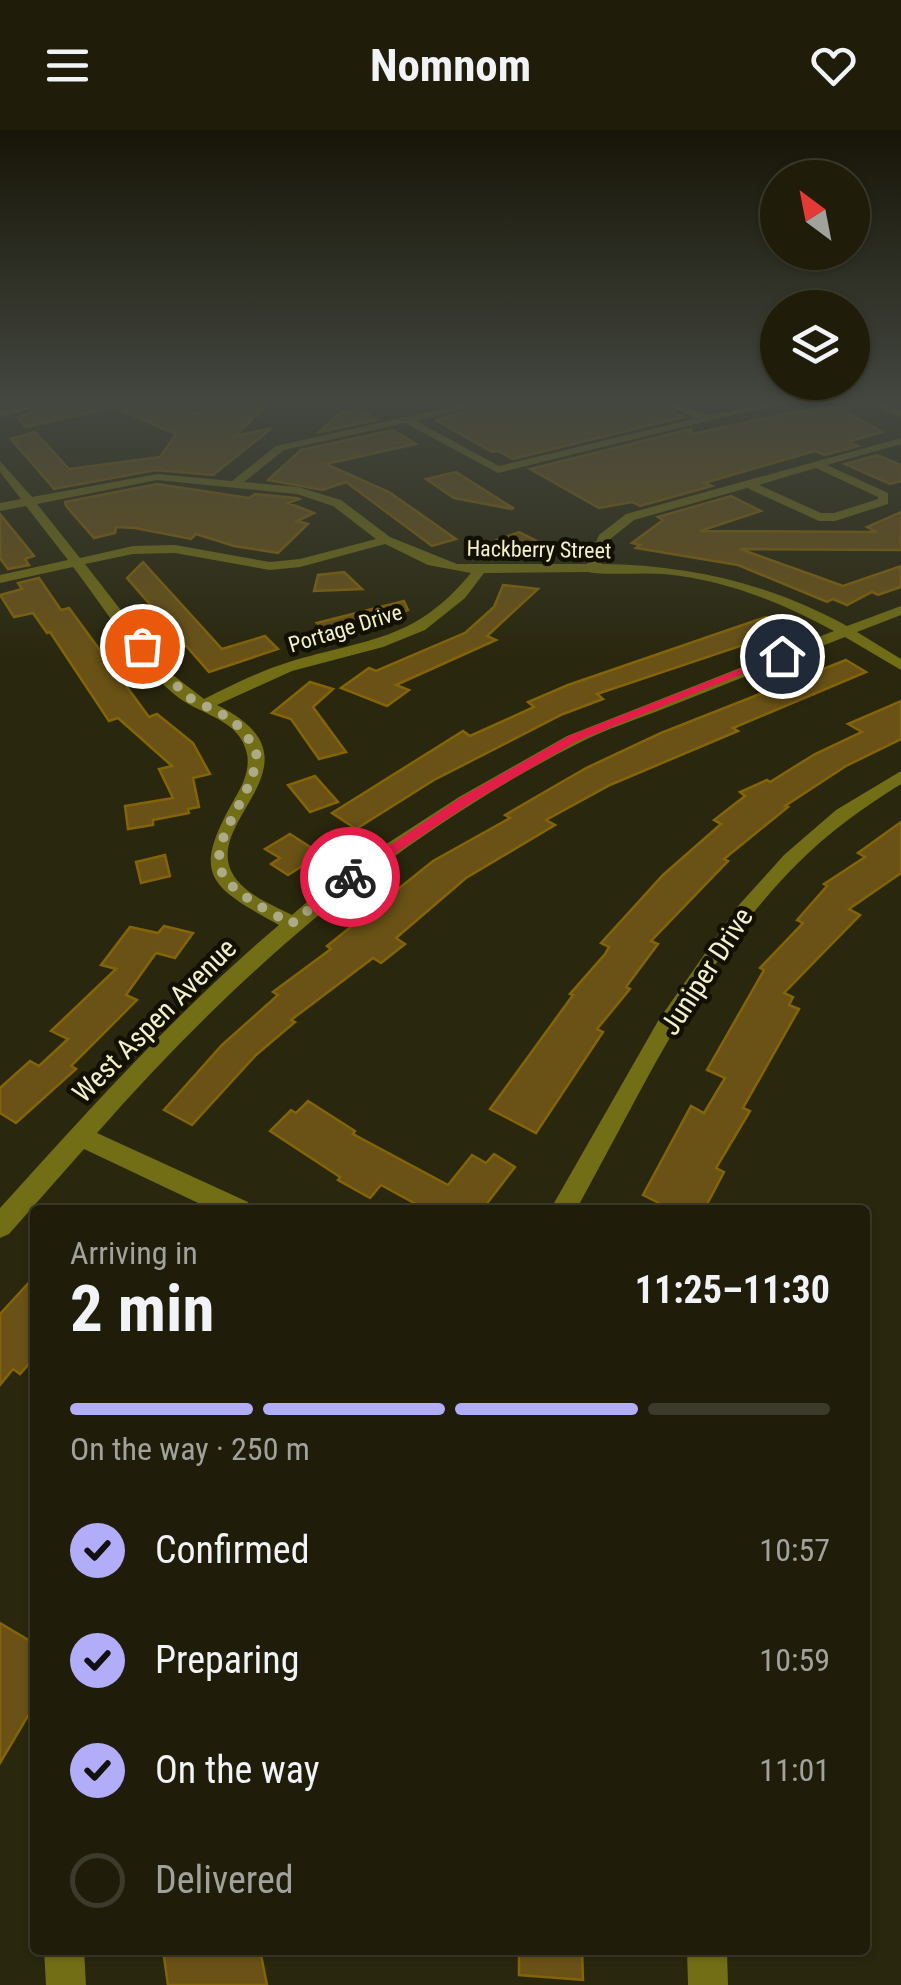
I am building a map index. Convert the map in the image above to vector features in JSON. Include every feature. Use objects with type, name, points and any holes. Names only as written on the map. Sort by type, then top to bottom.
[{"type":"street","points":[[18,488],[164,675],[186,696],[243,728],[256,748],[253,782],[221,840],[218,865],[232,886],[291,924]]},
{"type":"street","name":"Hackberry Street","points":[[0,507],[96,488]]},
{"type":"street","name":"Hackberry Street","points":[[266,488],[322,496],[386,540],[433,562],[480,570],[634,570],[723,580],[762,591],[846,631],[901,665]]},
{"type":"street","points":[[592,570],[603,538],[630,517],[735,488]]},
{"type":"street","points":[[756,488],[819,517],[836,517],[884,501],[884,494],[870,488]]},
{"type":"street","points":[[0,579],[117,552],[162,549],[256,566],[284,566],[386,540]]},
{"type":"street","name":"Portage Drive","points":[[206,705],[238,687],[298,664],[357,652],[415,632],[440,616],[480,570]]},
{"type":"street","name":"West Aspen Avenue","points":[[0,1226],[142,1068],[291,924],[344,881],[465,801],[573,739],[901,610]]},
{"type":"street","name":"Juniper Drive","points":[[566,1205],[708,961],[751,900],[822,829],[901,776]]},
{"type":"street","points":[[79,1136],[228,1205]]},
{"type":"street","points":[[64,1955],[66,1985]]},
{"type":"street","points":[[707,1955],[708,1985]]},
{"type":"building","points":[[139,488],[180,488],[249,498],[255,494],[296,498],[299,499],[288,503],[314,513],[297,521],[308,524],[278,553],[234,546],[196,534],[191,539],[135,528],[116,527],[115,533],[94,538],[65,502]]},
{"type":"building","points":[[353,488],[379,488],[389,492],[456,539],[432,546]]},
{"type":"building","points":[[439,488],[481,488],[513,508],[512,509],[454,498]]},
{"type":"building","points":[[563,488],[706,488],[640,506],[632,502],[599,508]]},
{"type":"building","points":[[731,496],[761,511],[700,531],[877,532],[867,527],[901,512],[901,550],[740,549],[843,586],[901,566],[901,587],[878,595],[872,592],[847,605],[833,599],[827,602],[738,565],[636,548],[640,545],[632,543],[663,520],[658,517]]},
{"type":"building","points":[[0,514],[34,556],[25,559],[29,565],[8,569],[0,558]]},
{"type":"building","points":[[519,532],[547,546],[525,554],[497,540]]},
{"type":"building","points":[[143,562],[222,649],[265,636],[278,649],[209,672],[127,578]]},
{"type":"building","points":[[344,572],[362,589],[314,591],[318,575]]},
{"type":"building","points":[[39,578],[61,610],[69,608],[149,717],[157,714],[193,743],[210,774],[193,778],[199,807],[188,809],[189,813],[153,820],[153,825],[128,829],[125,806],[173,798],[159,769],[172,766],[118,718],[109,721],[33,613],[14,617],[0,595],[22,589],[18,583]]},
{"type":"building","points":[[503,585],[538,589],[487,636],[496,640],[396,685],[409,690],[387,706],[341,688],[369,668],[376,671],[465,633],[494,607]]},
{"type":"building","points":[[404,601],[408,610],[334,639],[317,623]]},
{"type":"building","points":[[766,617],[788,630],[597,694],[603,699],[563,714],[434,780],[356,829],[332,813],[463,731],[470,736],[534,707],[528,702],[568,685]]},
{"type":"building","points":[[846,660],[866,672],[733,728],[738,731],[610,785],[546,820],[555,825],[466,878],[396,938],[405,944],[381,963],[373,958],[291,1020],[295,1022],[256,1055],[192,1125],[164,1110],[222,1045],[278,995],[273,992],[331,949],[327,946],[433,861],[510,818],[505,815],[586,768],[661,733]]},
{"type":"building","points":[[310,682],[333,689],[313,707],[346,752],[319,759],[291,719],[272,713]]},
{"type":"building","points":[[901,701],[901,739],[846,766],[785,806],[788,807],[724,859],[728,861],[651,941],[658,944],[626,987],[630,989],[597,1029],[603,1032],[536,1133],[490,1109],[573,995],[570,994],[605,954],[609,947],[601,943],[663,875],[721,824],[714,820],[745,796],[740,792],[770,782],[815,754],[862,732],[848,724]]},
{"type":"building","points":[[315,776],[338,802],[310,812],[288,785]]},
{"type":"building","points":[[901,822],[901,873],[849,909],[860,915],[784,993],[793,997],[789,1005],[799,1009],[743,1108],[750,1111],[716,1168],[724,1172],[707,1205],[663,1205],[643,1195],[691,1106],[704,1113],[725,1078],[707,1070],[764,970],[760,968],[803,923],[797,920],[827,886],[824,884],[865,857],[858,853]]},
{"type":"building","points":[[290,834],[321,854],[288,875],[271,864],[280,858],[265,849]]},
{"type":"building","points":[[165,855],[170,876],[141,883],[136,862]]},
{"type":"building","points":[[164,926],[193,933],[175,958],[156,953],[126,995],[137,1000],[71,1066],[76,1069],[16,1123],[0,1113],[0,1088],[30,1061],[39,1066],[68,1039],[51,1031],[116,969],[101,965],[130,927],[158,933]]},
{"type":"building","points":[[308,1101],[355,1131],[353,1134],[448,1185],[472,1155],[486,1163],[494,1154],[515,1167],[486,1205],[418,1205],[381,1185],[370,1198],[270,1131],[291,1110],[296,1113]]},
{"type":"building","points":[[30,1281],[30,1363],[20,1374],[13,1369],[0,1385],[0,1314]]},
{"type":"building","points":[[0,1623],[30,1641],[30,1712],[0,1763]]},
{"type":"building","points":[[164,1955],[261,1955],[267,1985],[168,1985]]},
{"type":"building","points":[[519,1955],[582,1955],[583,1980],[519,1975]]},
{"type":"way so far","points":[[142,646],[186,696],[233,720],[256,748],[253,782],[221,840],[218,865],[223,877],[244,896],[291,924],[350,877]]},
{"type":"route","points":[[350,877],[465,801],[573,739],[782,656]]}]
